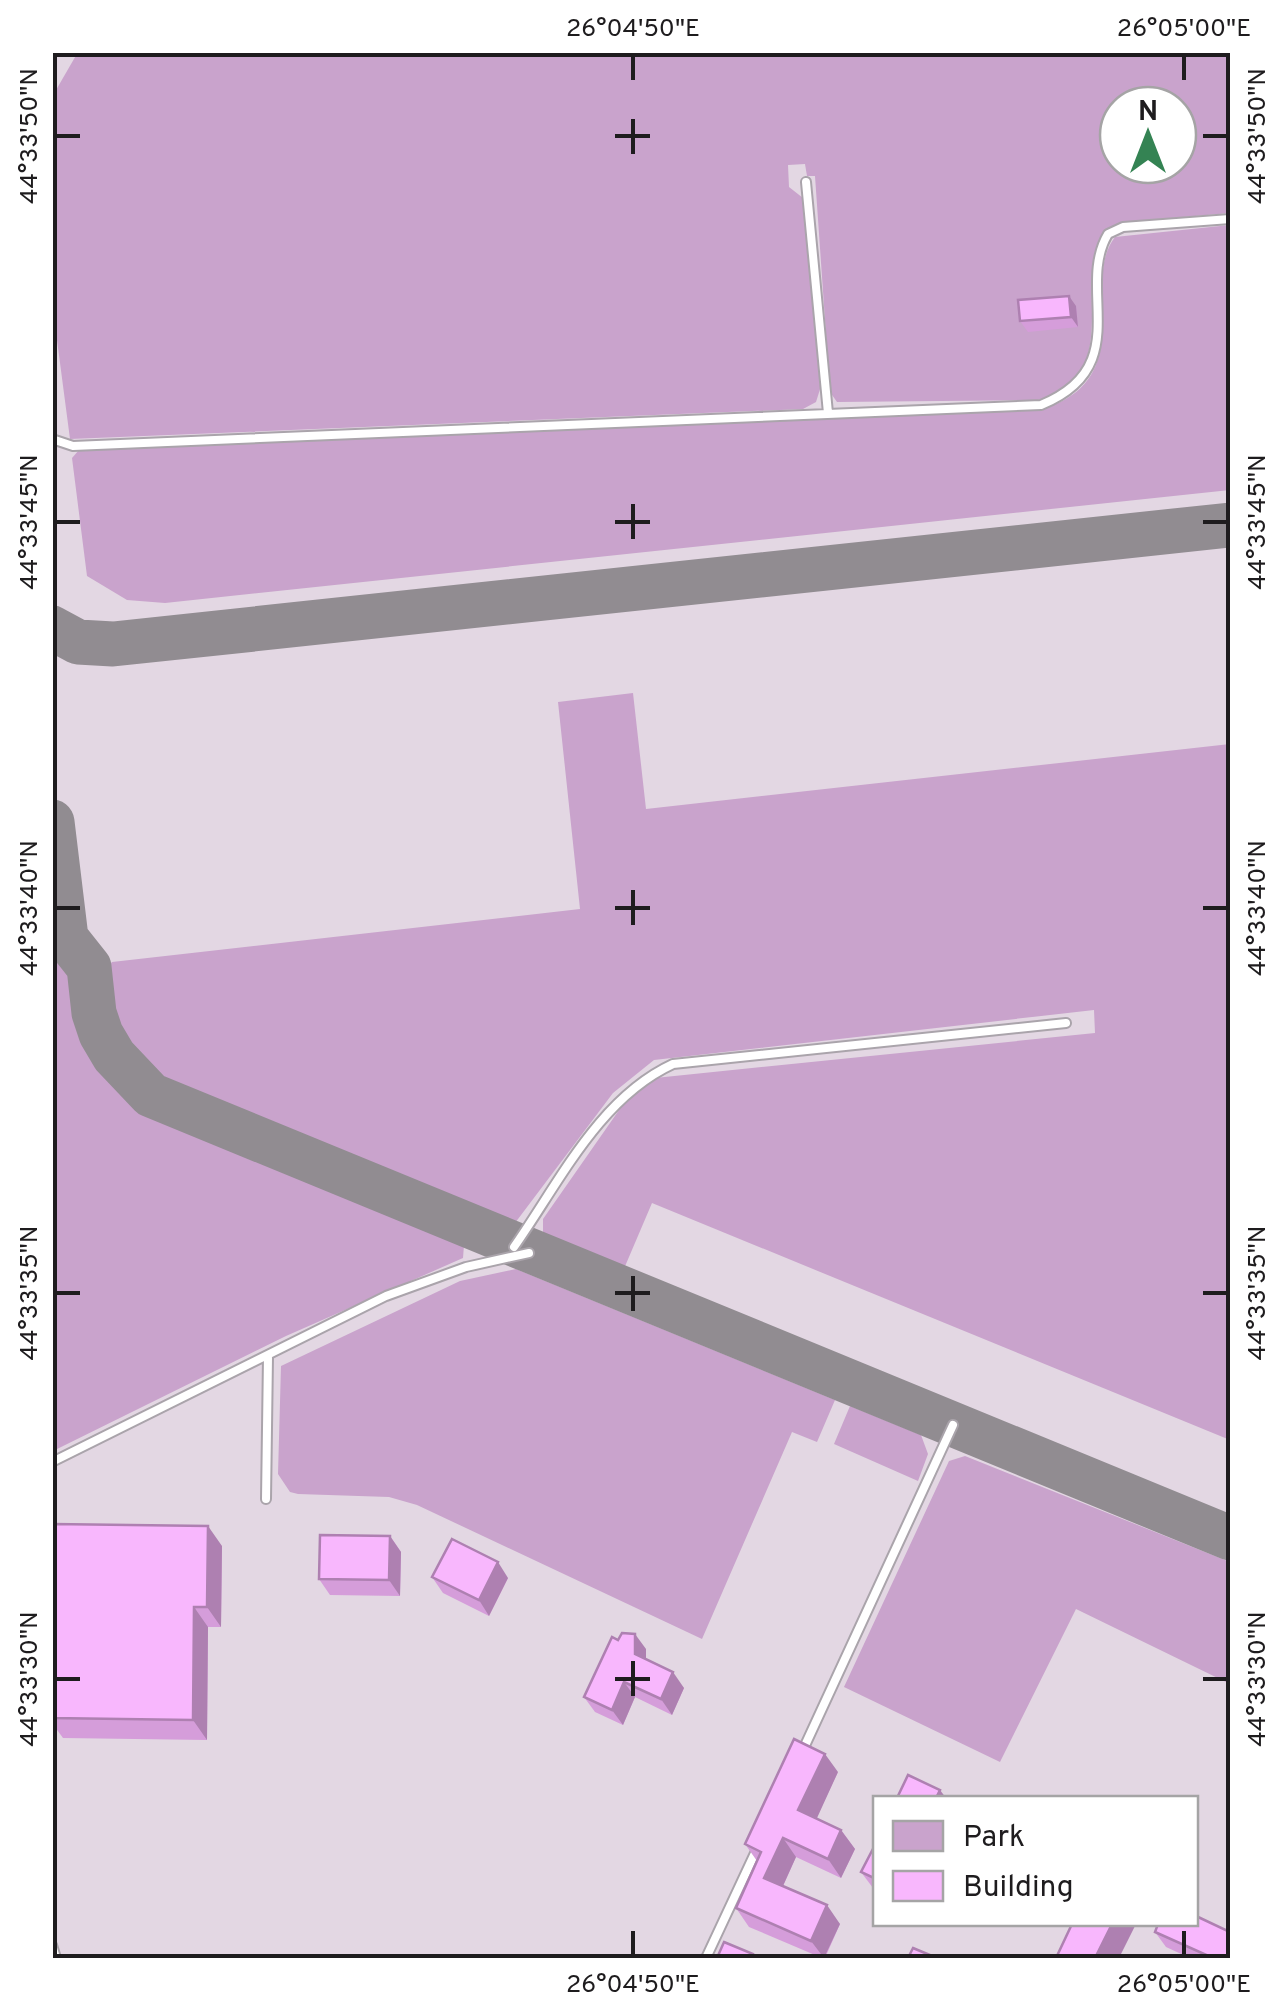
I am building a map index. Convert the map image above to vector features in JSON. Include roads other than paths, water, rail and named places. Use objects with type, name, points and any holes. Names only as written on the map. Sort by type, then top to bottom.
[{"type":"lane","points":[[806,182],[828,413]]},
{"type":"lane","points":[[52,440],[73,446],[1042,405],[1082,376],[1093,355],[1101,251],[1108,234],[1123,228],[1230,219]]},
{"type":"lane","points":[[514,1247],[619,1098],[643,1078],[673,1064],[1066,1023]]},
{"type":"lane","points":[[52,1462],[386,1296],[466,1267],[528,1253]]},
{"type":"lane","points":[[266,1498],[268,1357]]},
{"type":"lane","points":[[799,1757],[953,1425]]},
{"type":"lane","points":[[706,1958],[760,1843]]},
{"type":"lane","points":[[52,1945],[56,1958]]}]
